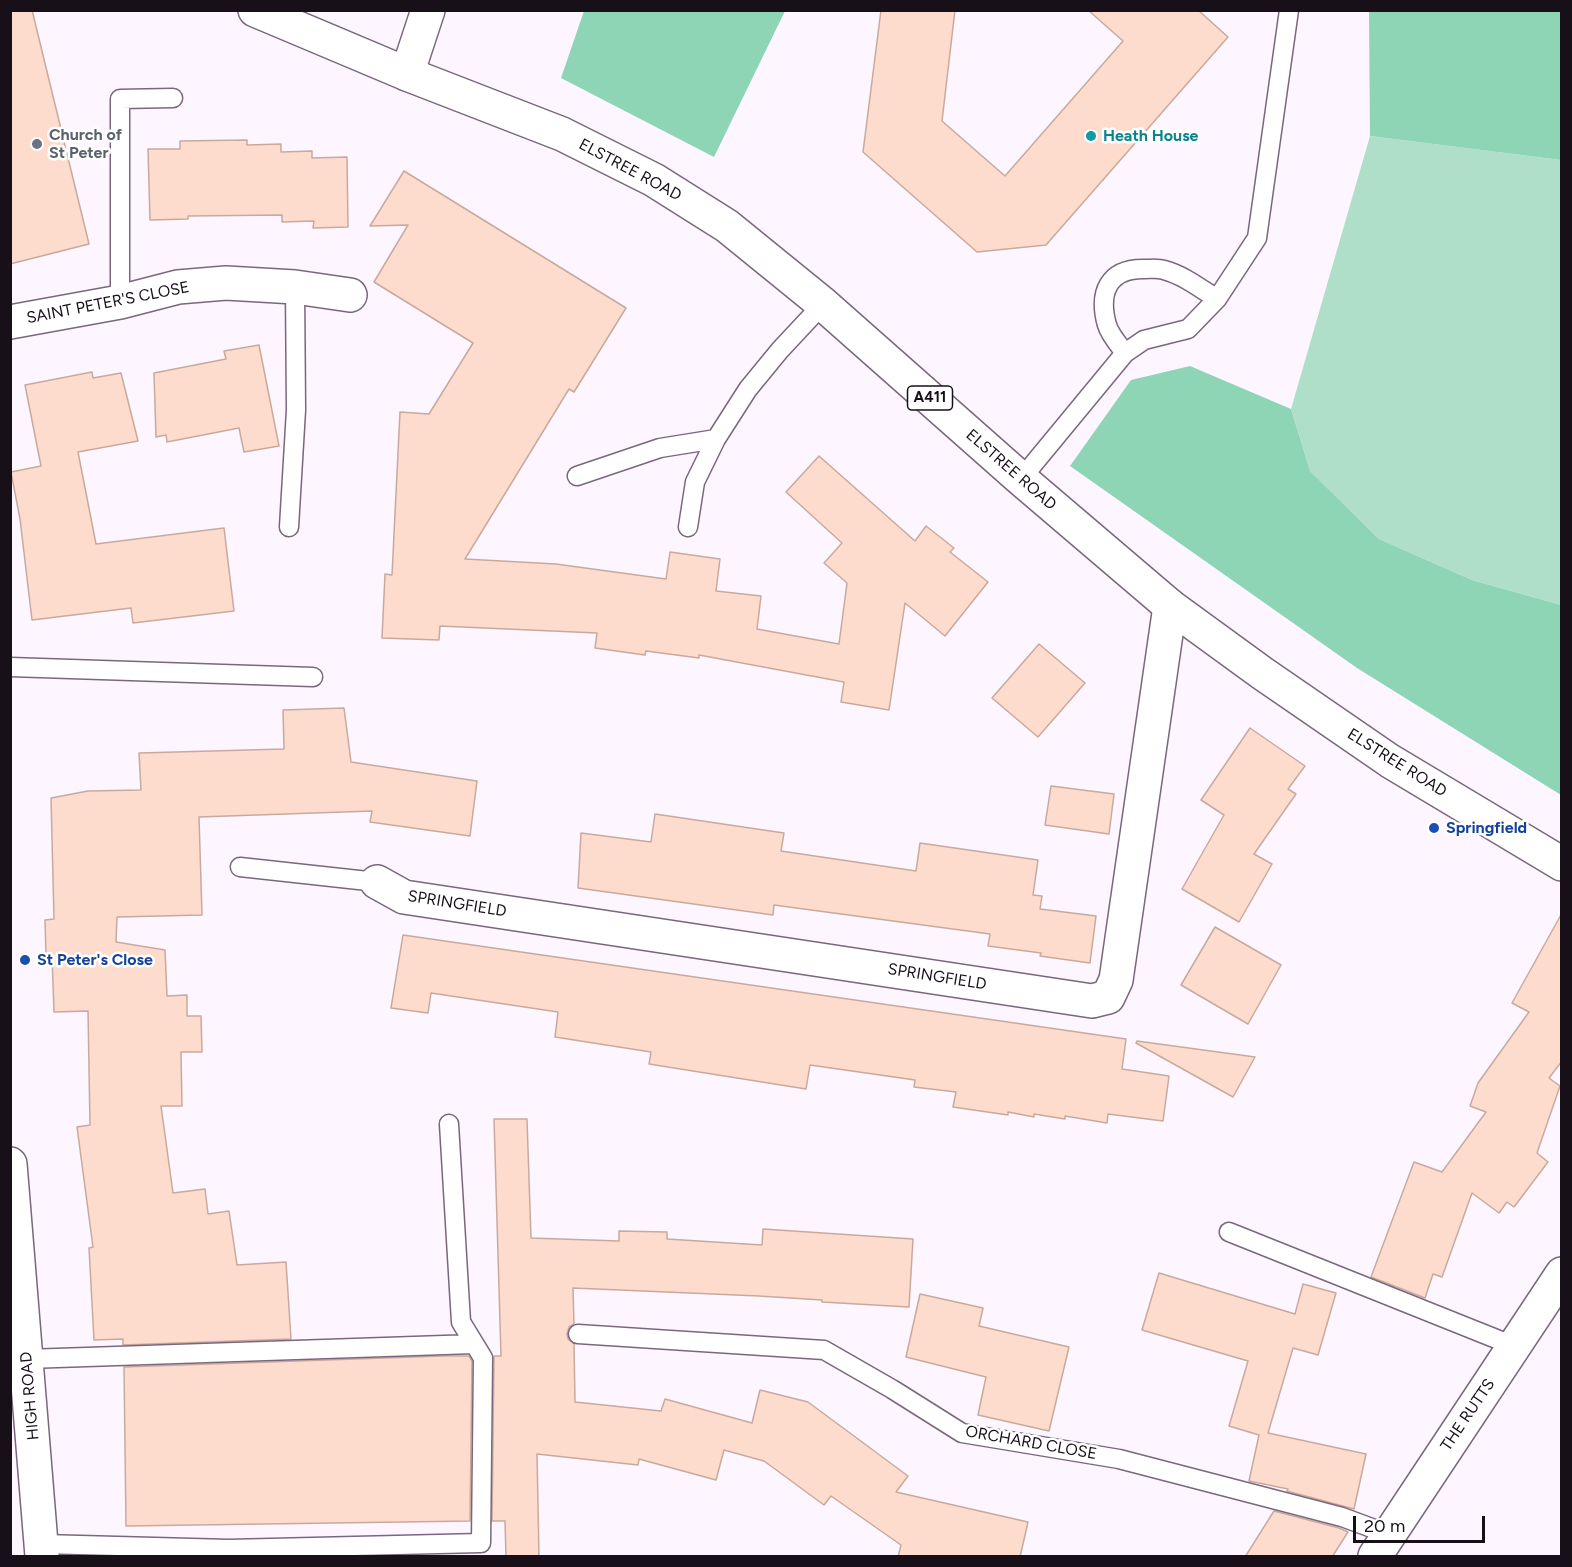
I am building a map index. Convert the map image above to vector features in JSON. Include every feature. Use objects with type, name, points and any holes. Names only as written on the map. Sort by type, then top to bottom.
[{"type":"main road","name":"ELSTREE ROAD","points":[[255,10],[407,74],[562,134],[654,180],[727,226],[823,304],[1021,479],[1170,606],[1262,674],[1390,761],[1562,864]]},
{"type":"main road","points":[[407,74],[428,10]]},
{"type":"main road","name":"SAINT PETER'S CLOSE","points":[[10,322],[120,302],[178,287],[226,283],[295,287],[350,296]]},
{"type":"main road","name":"SPRINGFIELD","points":[[377,882],[404,897],[1092,1001],[1108,997],[1116,980],[1170,606]]},
{"type":"main road","name":"HIGH ROAD","points":[[10,1164],[42,1550]]},
{"type":"main road","name":"THE RUTTS","points":[[1382,1546],[1562,1274]]},
{"type":"lane","points":[[1021,479],[1125,353],[1144,340],[1188,329],[1217,299],[1257,238],[1289,10]]},
{"type":"lane","points":[[120,302],[120,99],[173,98]]},
{"type":"lane","points":[[1125,353],[1107,327],[1104,295],[1109,282],[1123,271],[1162,269],[1187,279],[1217,299]]},
{"type":"lane","points":[[289,527],[296,410],[295,287]]},
{"type":"lane","points":[[688,527],[695,482],[716,439],[748,389],[823,304]]},
{"type":"lane","points":[[578,476],[660,448],[716,439]]},
{"type":"lane","points":[[10,667],[313,677]]},
{"type":"lane","points":[[240,867],[377,882]]},
{"type":"lane","points":[[42,1550],[229,1549],[481,1543],[483,1358],[461,1322],[449,1124]]},
{"type":"lane","points":[[1229,1232],[1514,1346]]},
{"type":"lane","name":"ORCHARD CLOSE","points":[[578,1334],[824,1350],[962,1433],[1119,1459],[1342,1516],[1382,1546]]},
{"type":"lane","points":[[27,1359],[474,1344]]},
{"type":"green space","points":[[584,10],[785,11],[714,157],[561,78]]},
{"type":"green space","points":[[1369,11],[1561,11],[1561,160],[1370,136]]},
{"type":"green space","points":[[1370,136],[1561,160],[1561,605],[1472,580],[1379,539],[1310,471],[1291,409]]},
{"type":"green space","points":[[1190,366],[1291,409],[1310,471],[1379,539],[1472,580],[1561,605],[1561,795],[1357,668],[1070,466],[1131,380]]},
{"type":"building","name":"Church of St Peter","points":[[10,10],[32,10],[89,244],[10,264]]},
{"type":"building","name":"Heath House","points":[[881,10],[955,10],[942,121],[1005,176],[1123,41],[1088,10],[1198,10],[1228,37],[1046,245],[977,252],[863,152]]},
{"type":"building","points":[[247,140],[247,145],[281,144],[281,152],[312,151],[312,158],[347,157],[348,227],[313,228],[314,221],[282,222],[282,215],[188,216],[188,219],[150,220],[148,149],[180,149],[180,141]]},
{"type":"building","points":[[404,171],[626,308],[574,392],[569,389],[465,559],[556,564],[666,579],[670,552],[720,559],[716,591],[761,596],[757,629],[839,644],[847,583],[824,563],[842,543],[786,492],[819,456],[915,541],[926,526],[954,548],[950,552],[988,582],[945,636],[905,603],[889,710],[841,702],[844,682],[699,655],[699,658],[646,651],[645,655],[595,648],[597,633],[440,626],[439,640],[382,638],[385,574],[392,575],[400,412],[429,414],[473,343],[374,282],[408,225],[370,226]]},
{"type":"building","points":[[259,345],[279,446],[244,452],[239,428],[167,442],[166,435],[156,437],[154,373],[226,359],[224,351]]},
{"type":"building","points":[[92,372],[93,378],[121,373],[138,441],[78,452],[96,544],[224,528],[234,611],[133,623],[131,608],[32,620],[20,519],[11,472],[41,466],[25,385]]},
{"type":"building","points":[[1039,644],[1085,683],[1038,737],[992,698]]},
{"type":"building","points":[[344,708],[351,762],[477,781],[470,836],[370,822],[372,811],[199,817],[202,915],[117,917],[116,942],[165,950],[167,996],[187,995],[187,1016],[201,1016],[202,1052],[181,1052],[182,1106],[161,1106],[173,1193],[205,1189],[208,1214],[229,1211],[237,1265],[286,1262],[291,1339],[123,1345],[123,1339],[94,1340],[89,1248],[93,1247],[77,1127],[90,1125],[88,1011],[54,1012],[52,955],[46,956],[45,920],[54,919],[51,798],[88,791],[141,790],[139,753],[284,749],[283,710]]},
{"type":"building","points":[[1250,728],[1305,766],[1288,789],[1296,794],[1254,854],[1272,864],[1239,922],[1182,889],[1224,815],[1201,800]]},
{"type":"building","points":[[1051,786],[1114,794],[1109,834],[1045,825]]},
{"type":"building","points":[[655,814],[784,833],[781,851],[916,871],[920,843],[1038,860],[1033,895],[1042,896],[1040,909],[1096,916],[1090,963],[1040,956],[1041,953],[988,946],[990,934],[774,905],[773,915],[578,888],[581,833],[651,842]]},
{"type":"building","points":[[1562,913],[1562,1061],[1549,1078],[1560,1086],[1537,1153],[1548,1162],[1514,1207],[1507,1202],[1499,1213],[1472,1193],[1442,1277],[1433,1274],[1425,1298],[1371,1277],[1414,1162],[1442,1172],[1486,1112],[1470,1106],[1478,1083],[1529,1012],[1512,1003]]},
{"type":"building","points":[[1215,927],[1281,965],[1248,1024],[1181,985]]},
{"type":"building","points":[[403,935],[1126,1039],[1122,1069],[1169,1076],[1163,1121],[1108,1114],[1107,1123],[1065,1116],[1065,1119],[1034,1114],[1034,1117],[1008,1112],[1008,1115],[953,1107],[956,1092],[914,1087],[915,1080],[810,1065],[806,1089],[649,1064],[651,1052],[555,1037],[558,1012],[431,993],[428,1013],[391,1008]]},
{"type":"building","points":[[1137,1041],[1255,1057],[1233,1097],[1136,1043]]},
{"type":"building","points":[[494,1119],[527,1119],[531,1238],[619,1241],[619,1231],[667,1232],[667,1239],[762,1245],[763,1229],[913,1239],[909,1307],[759,1296],[573,1288],[574,1324],[569,1327],[567,1334],[568,1339],[574,1344],[575,1402],[661,1411],[665,1399],[752,1423],[760,1390],[808,1402],[908,1476],[896,1492],[1028,1522],[1020,1557],[898,1557],[901,1545],[831,1496],[824,1505],[764,1461],[724,1450],[716,1480],[639,1459],[638,1465],[537,1454],[539,1557],[506,1557],[505,1521],[492,1521],[494,1356],[501,1356]]},
{"type":"building","points":[[1159,1273],[1295,1314],[1303,1284],[1336,1293],[1318,1355],[1293,1348],[1268,1433],[1366,1454],[1354,1509],[1287,1491],[1288,1489],[1249,1481],[1259,1435],[1229,1426],[1248,1361],[1142,1330]]},
{"type":"building","points":[[920,1294],[983,1308],[979,1326],[1069,1347],[1049,1431],[978,1415],[986,1377],[906,1357]]},
{"type":"building","points":[[469,1356],[472,1361],[470,1521],[126,1526],[124,1367]]},
{"type":"building","points":[[1274,1511],[1348,1532],[1332,1557],[1245,1557]]},
{"type":"place","name":"Heath House","points":[[1091,136]]},
{"type":"place","name":"Church of St Peter","points":[[37,144]]},
{"type":"place","name":"Springfield","points":[[1434,828]]},
{"type":"place","name":"St Peter's Close","points":[[25,960]]}]
